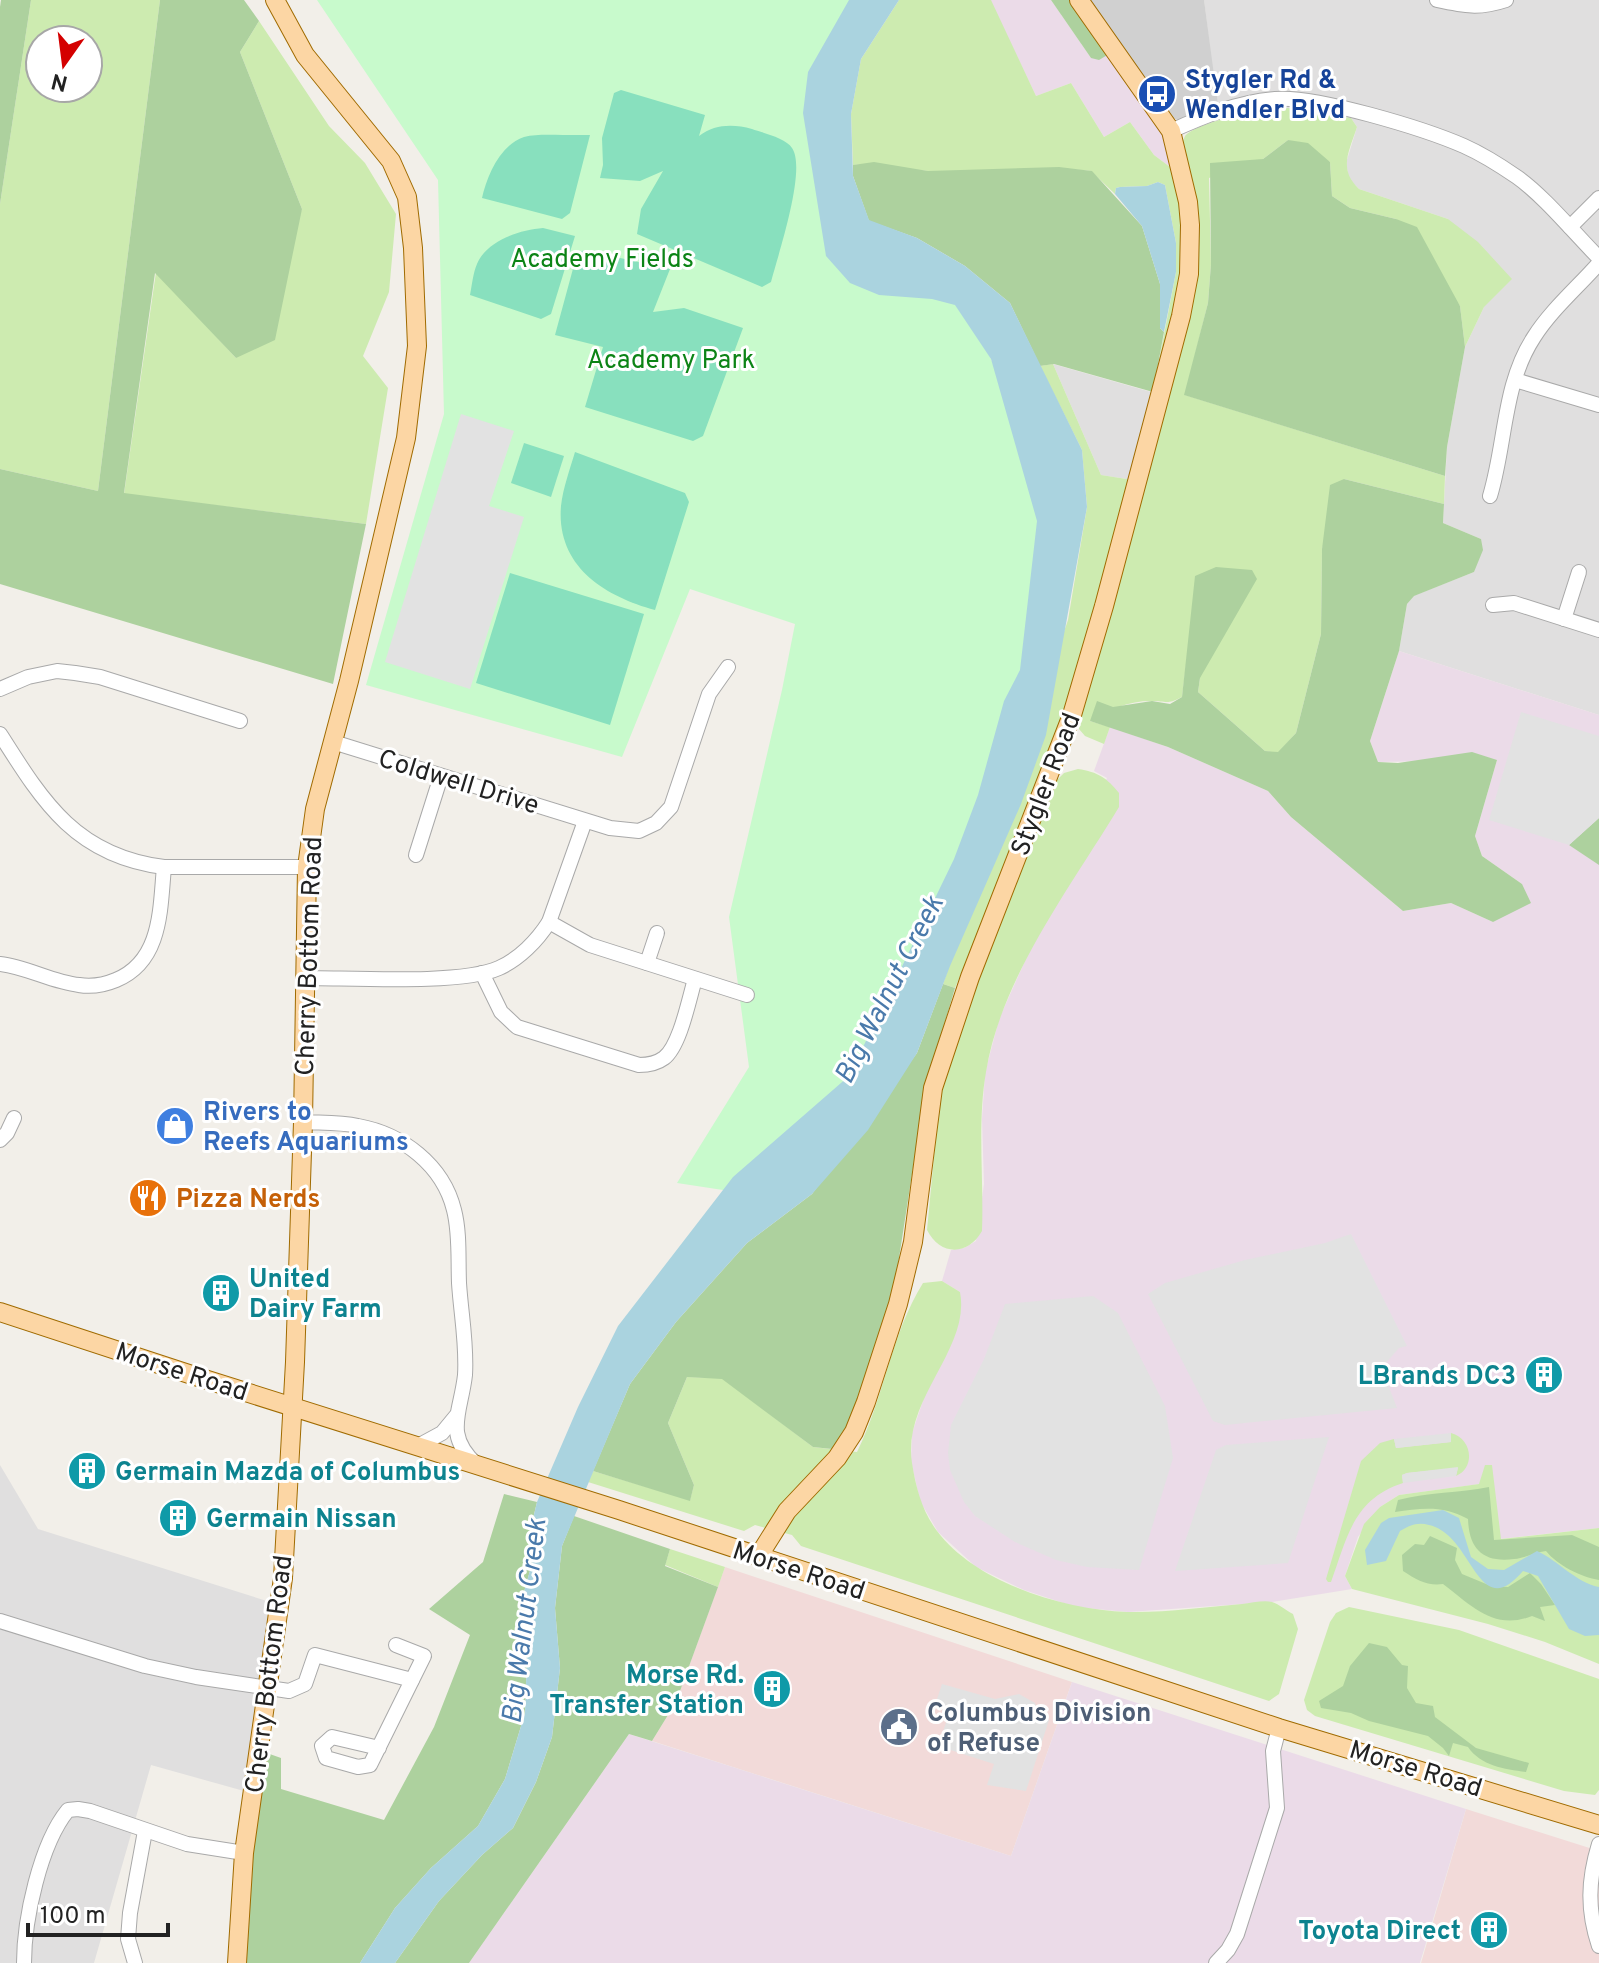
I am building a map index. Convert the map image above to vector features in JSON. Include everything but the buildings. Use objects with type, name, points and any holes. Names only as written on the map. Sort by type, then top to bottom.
[{"type":"main road","name":"Cherry Bottom Road","points":[[237,1963],[244,1853],[283,1578],[303,1122],[307,867],[315,809],[406,438],[417,346],[413,248],[407,197],[391,161],[305,55],[275,0]]},
{"type":"main road","name":"Stygler Road","points":[[758,1557],[787,1511],[837,1458],[854,1432],[866,1402],[898,1304],[913,1242],[933,1088],[970,977],[1061,745],[1083,679],[1138,481],[1189,274],[1188,202],[1171,131],[1079,0]]},
{"type":"main road","name":"Morse Road","points":[[0,1312],[619,1510],[1279,1728],[1599,1825]]},
{"type":"street","points":[[1437,0],[1485,7],[1506,0]]},
{"type":"street","points":[[1171,131],[1227,108],[1276,98],[1351,110],[1466,146],[1519,178],[1570,227],[1599,261],[1534,336],[1507,408],[1499,466],[1490,496]]},
{"type":"street","points":[[1570,227],[1599,198]]},
{"type":"street","points":[[1515,380],[1599,405]]},
{"type":"street","points":[[1564,619],[1579,572]]},
{"type":"street","points":[[1493,605],[1514,603],[1599,630]]},
{"type":"street","name":"Coldwell Drive","points":[[333,742],[585,821],[649,835],[671,807],[709,694],[728,667]]},
{"type":"street","points":[[0,689],[28,677],[57,671],[75,673],[100,677],[240,721]]},
{"type":"street","points":[[0,734],[37,792],[80,836],[115,853],[164,867],[307,867]]},
{"type":"street","points":[[416,855],[441,776]]},
{"type":"street","points":[[306,978],[447,977],[497,969],[522,953],[549,922],[585,821]]},
{"type":"street","points":[[0,964],[79,985],[94,986],[122,977],[138,967],[150,950],[158,927],[164,867]]},
{"type":"street","points":[[549,922],[590,945],[747,995]]},
{"type":"street","points":[[647,963],[657,933]]},
{"type":"street","points":[[482,973],[501,1012],[517,1027],[639,1065],[653,1064],[666,1057],[674,1045],[695,979]]},
{"type":"street","points":[[0,1140],[14,1118]]},
{"type":"street","points":[[303,1122],[359,1126],[397,1140],[426,1160],[442,1181],[455,1213],[465,1338],[465,1374],[456,1416],[458,1439],[477,1465]]},
{"type":"street","points":[[418,1446],[442,1433],[456,1416]]},
{"type":"street","points":[[0,1621],[145,1666],[267,1688],[297,1690],[305,1684],[315,1655],[412,1680]]},
{"type":"street","points":[[379,1748],[424,1656],[396,1645]]},
{"type":"street","points":[[1216,1963],[1237,1934],[1273,1822],[1278,1797],[1273,1751],[1279,1728]]},
{"type":"street","points":[[24,1963],[24,1940],[30,1906],[49,1846],[60,1819],[68,1810],[90,1811],[187,1844],[244,1853]]},
{"type":"street","points":[[135,1963],[128,1939],[145,1831]]},
{"type":"street","points":[[1599,1844],[1589,1891],[1590,1914],[1599,1946]]},
{"type":"shaded area","points":[[990,0],[1051,0],[1091,58],[1109,54],[1163,129],[1174,170],[1154,155],[1130,122],[1104,137],[1071,83],[1036,96]]},
{"type":"shaded area","points":[[1085,0],[1204,0],[1218,105],[1180,121],[1170,117]]},
{"type":"shaded area","points":[[1204,0],[1599,0],[1599,715],[1399,651],[1407,604],[1413,596],[1474,572],[1481,539],[1443,523],[1447,447],[1465,347],[1484,307],[1448,219],[1359,189],[1349,179],[1346,163],[1357,127],[1351,118],[1305,109],[1269,107],[1219,120]]},
{"type":"shaded area","points":[[1053,364],[1165,396],[1133,480],[1101,475]]},
{"type":"shaded area","points":[[461,414],[514,431],[489,506],[524,517],[470,689],[385,662]]},
{"type":"shaded area","points":[[1399,651],[1599,715],[1599,1528],[1500,1539],[1480,1484],[1399,1495],[1380,1507],[1358,1537],[1345,1576],[1352,1589],[1272,1602],[1128,1612],[1075,1607],[1024,1590],[976,1567],[938,1532],[920,1501],[911,1461],[912,1433],[960,1292],[942,1281],[951,1250],[964,1248],[976,1241],[984,1184],[982,1119],[985,1073],[999,1019],[1107,778],[1094,771],[1110,727],[1168,747],[1268,791],[1291,817],[1403,911],[1451,903],[1493,922],[1522,884],[1482,856],[1475,836],[1497,760],[1378,762],[1370,741]]},
{"type":"shaded area","points":[[1521,712],[1599,736],[1599,818],[1569,845],[1489,820]]},
{"type":"shaded area","points":[[1351,1234],[1407,1346],[1399,1348],[1385,1364],[1385,1377],[1397,1408],[1225,1425],[1213,1421],[1148,1294],[1165,1283]]},
{"type":"shaded area","points":[[1093,1296],[1118,1313],[1165,1406],[1173,1458],[1139,1570],[1087,1567],[1056,1560],[1015,1542],[975,1516],[964,1502],[950,1470],[951,1425],[984,1359],[1005,1304]]},
{"type":"shaded area","points":[[1451,1433],[1451,1442],[1396,1448],[1394,1439]]},
{"type":"shaded area","points":[[1329,1437],[1288,1563],[1175,1571],[1216,1450],[1226,1445]]},
{"type":"shaded area","points":[[0,1465],[38,1529],[270,1602],[244,1791],[151,1765],[94,1963],[0,1963]]},
{"type":"shaded area","points":[[1458,1467],[1456,1476],[1403,1483],[1402,1475],[1407,1473]]},
{"type":"shaded area","points":[[725,1567],[1072,1682],[1011,1856],[652,1741],[676,1702]]},
{"type":"shaded area","points":[[1072,1682],[1466,1809],[1420,1963],[469,1963],[629,1734],[1011,1856]]},
{"type":"shaded area","points":[[942,1684],[995,1699],[1019,1694],[1035,1703],[1040,1717],[1049,1720],[1026,1791],[987,1785],[994,1764],[938,1746],[951,1708],[936,1702]]},
{"type":"shaded area","points":[[1466,1809],[1599,1851],[1599,1963],[1421,1963]]},
{"type":"green space","points":[[1,0],[31,0],[27,24],[24,24],[24,46],[0,204]]},
{"type":"green space","points":[[31,0],[160,0],[98,491],[0,469],[0,204],[24,46],[24,104],[104,104],[104,24],[27,24]]},
{"type":"green space","points":[[160,0],[244,0],[259,21],[240,52],[302,209],[275,340],[236,358],[155,273],[124,493],[366,524],[333,684],[0,584],[0,469],[98,491]]},
{"type":"green space","name":"Academy Park","points":[[317,0],[884,0],[843,68],[847,215],[962,291],[1064,531],[941,950],[775,1198],[677,1183],[749,1067],[729,917],[795,624],[690,589],[622,757],[366,685],[444,414],[438,180]]},
{"type":"green space","points":[[899,0],[991,0],[1036,96],[1071,83],[1104,137],[1130,122],[1154,155],[1174,170],[1183,213],[1183,274],[1153,392],[1176,272],[1176,243],[1165,185],[1158,182],[1147,186],[1120,187],[1116,188],[1115,194],[1091,171],[948,172],[853,165],[851,114],[861,59]]},
{"type":"green space","points":[[1051,0],[1071,0],[1109,54],[1099,60],[1091,58]]},
{"type":"green space","points":[[259,21],[329,126],[365,163],[396,214],[389,292],[363,356],[388,388],[366,524],[124,494],[156,272],[236,358],[302,209],[240,52]]},
{"type":"green space","points":[[621,90],[705,115],[699,136],[718,127],[738,126],[774,136],[792,148],[796,159],[794,193],[771,282],[762,287],[637,234],[641,209],[663,171],[640,181],[600,178],[602,138],[614,93]]},
{"type":"green space","points":[[1269,107],[1305,109],[1351,118],[1357,127],[1347,167],[1359,189],[1448,219],[1478,242],[1512,279],[1484,307],[1465,347],[1460,306],[1396,219],[1350,208],[1332,196],[1330,162],[1288,140],[1263,159],[1209,178],[1211,264],[1208,303],[1185,395],[1445,476],[1444,504],[1344,479],[1322,549],[1321,634],[1296,733],[1278,753],[1265,751],[1198,692],[1200,678],[1188,649],[1182,697],[1170,702],[1127,704],[1090,721],[1110,727],[1104,744],[1085,736],[1079,729],[1078,713],[1190,301],[1181,147],[1185,136],[1191,131],[1224,118]]},
{"type":"green space","points":[[538,135],[590,135],[570,213],[562,219],[482,198],[487,180],[501,154],[516,141]]},
{"type":"green space","points":[[1288,140],[1308,143],[1330,162],[1332,196],[1350,208],[1417,227],[1460,306],[1465,347],[1447,447],[1445,476],[1184,395],[1208,303],[1211,264],[1210,163],[1263,159]]},
{"type":"green space","points":[[874,162],[928,171],[1059,167],[1092,171],[1142,226],[1160,284],[1160,328],[1164,332],[1153,392],[1054,364],[1040,366],[1010,303],[965,266],[917,238],[869,221],[853,176],[853,165]]},
{"type":"green space","points":[[543,228],[575,236],[551,314],[541,319],[470,295],[477,264],[488,249],[515,234]]},
{"type":"green space","name":"Academy Fields","points":[[584,250],[670,269],[653,312],[684,308],[743,328],[703,436],[693,441],[585,407],[603,347],[555,335],[577,254]]},
{"type":"green space","points":[[1053,364],[1101,475],[1133,480],[1053,750],[955,988],[943,984],[1068,620],[1087,507],[1082,450],[1040,366]]},
{"type":"green space","points":[[524,443],[564,456],[551,497],[511,483]]},
{"type":"green space","points":[[575,452],[685,493],[689,502],[655,610],[602,587],[575,562],[566,546],[561,506]]},
{"type":"green space","points":[[1344,479],[1444,504],[1443,523],[1481,539],[1483,550],[1474,572],[1414,596],[1407,604],[1399,651],[1370,741],[1378,762],[1398,763],[1472,752],[1497,760],[1475,836],[1482,856],[1522,884],[1531,903],[1493,922],[1451,903],[1403,911],[1291,817],[1268,791],[1168,747],[1090,721],[1097,701],[1113,707],[1152,701],[1170,704],[1182,697],[1195,576],[1216,567],[1252,570],[1257,579],[1200,678],[1198,692],[1265,751],[1278,752],[1296,733],[1321,634],[1322,549],[1330,485]]},
{"type":"green space","points":[[510,573],[644,614],[610,725],[476,683]]},
{"type":"green space","points":[[1078,769],[1102,776],[1110,783],[1119,793],[1119,807],[1059,902],[1006,1002],[994,1037],[983,1092],[982,1231],[962,1249],[946,1248],[939,1245],[927,1230],[942,1073],[1054,783],[1064,773]]},
{"type":"green space","points":[[1599,818],[1599,865],[1569,845]]},
{"type":"green space","points":[[943,984],[955,988],[925,1090],[897,1271],[865,1391],[845,1431],[832,1449],[813,1447],[722,1379],[687,1377],[668,1423],[694,1485],[690,1501],[593,1471],[630,1384],[676,1322],[747,1243],[812,1194],[917,1053]]},
{"type":"green space","points":[[942,1281],[960,1292],[961,1313],[956,1334],[917,1417],[912,1440],[912,1463],[918,1490],[937,1531],[974,1565],[998,1579],[1077,1606],[1141,1612],[1261,1601],[1275,1603],[1293,1614],[1298,1629],[1279,1694],[1269,1701],[801,1546],[792,1535],[755,1525],[744,1531],[588,1482],[593,1471],[690,1500],[694,1485],[668,1423],[687,1377],[722,1378],[813,1447],[857,1452],[912,1303],[923,1283]]},
{"type":"green space","points":[[1451,1433],[1467,1447],[1467,1467],[1456,1476],[1458,1468],[1402,1475],[1403,1483],[1386,1490],[1362,1510],[1354,1522],[1331,1582],[1328,1582],[1326,1579],[1361,1461],[1380,1443],[1394,1439],[1396,1448],[1451,1442]]},
{"type":"green space","points":[[1485,1465],[1492,1465],[1501,1539],[1599,1528],[1599,1664],[1488,1624],[1352,1589],[1345,1576],[1364,1524],[1380,1507],[1399,1495],[1479,1484]]},
{"type":"green space","points":[[1489,1487],[1494,1540],[1572,1535],[1599,1547],[1599,1580],[1570,1570],[1546,1551],[1503,1560],[1486,1556],[1471,1538],[1468,1519],[1450,1511],[1423,1509],[1395,1512],[1398,1500]]},
{"type":"green space","points":[[504,1494],[537,1502],[532,1523],[533,1560],[524,1592],[527,1657],[525,1713],[505,1779],[478,1826],[431,1868],[395,1908],[360,1963],[244,1963],[247,1896],[264,1752],[281,1758],[281,1789],[384,1820],[434,1727],[470,1635],[429,1609],[483,1562]]},
{"type":"green space","points":[[574,1516],[670,1549],[665,1566],[718,1587],[676,1702],[652,1741],[629,1734],[469,1963],[395,1963],[439,1901],[482,1855],[513,1828],[536,1782],[552,1737],[560,1668],[555,1608],[562,1546]]},
{"type":"green space","points":[[1430,1536],[1457,1548],[1455,1560],[1462,1574],[1491,1586],[1508,1587],[1530,1573],[1555,1605],[1540,1607],[1545,1621],[1532,1616],[1518,1620],[1495,1618],[1474,1608],[1443,1584],[1422,1582],[1403,1571],[1402,1555],[1415,1544],[1424,1545]]},
{"type":"green space","points":[[670,1549],[725,1567],[718,1587],[665,1565]]},
{"type":"green space","points":[[1349,1607],[1459,1630],[1599,1679],[1599,1790],[1595,1795],[1564,1791],[1315,1716],[1307,1710],[1304,1700],[1330,1622],[1336,1613]]},
{"type":"green space","points":[[1369,1643],[1387,1647],[1402,1665],[1408,1666],[1407,1688],[1416,1703],[1433,1706],[1435,1717],[1476,1748],[1529,1763],[1526,1772],[1494,1766],[1468,1747],[1453,1743],[1449,1756],[1428,1736],[1369,1721],[1351,1713],[1321,1708],[1319,1701],[1343,1686],[1350,1666]]},
{"type":"water","points":[[849,0],[899,0],[861,59],[851,114],[853,176],[869,220],[917,238],[965,266],[1010,303],[1082,450],[1087,507],[1046,735],[1021,804],[950,966],[917,1053],[868,1130],[812,1194],[747,1243],[676,1322],[630,1384],[562,1546],[555,1608],[560,1668],[552,1737],[536,1782],[513,1828],[482,1855],[439,1901],[395,1963],[360,1963],[395,1908],[431,1868],[478,1826],[505,1779],[525,1713],[527,1657],[524,1592],[533,1560],[532,1523],[537,1502],[578,1407],[618,1326],[733,1177],[849,1076],[954,859],[978,795],[1004,701],[1020,670],[1037,521],[991,359],[955,305],[932,299],[879,295],[850,283],[826,256],[803,113],[808,72]]},
{"type":"water","points":[[1158,182],[1165,185],[1176,243],[1176,272],[1164,332],[1160,328],[1160,284],[1142,226],[1115,194],[1116,188],[1147,186]]},
{"type":"water","points":[[1443,1510],[1459,1518],[1471,1557],[1488,1569],[1504,1570],[1537,1551],[1582,1581],[1599,1587],[1599,1635],[1585,1636],[1569,1629],[1538,1576],[1523,1571],[1508,1585],[1495,1588],[1485,1583],[1456,1544],[1444,1532],[1429,1525],[1414,1525],[1400,1531],[1386,1561],[1367,1565],[1365,1550],[1381,1523],[1389,1518]]},
{"type":"place","name":"Stygler Rd & Wendler Blvd","points":[[1157,94]]},
{"type":"place","name":"Rivers to Reefs Aquariums","points":[[175,1126]]},
{"type":"place","name":"Pizza Nerds","points":[[148,1198]]},
{"type":"place","name":"United Dairy Farm","points":[[221,1293]]},
{"type":"place","name":"LBrands DC3","points":[[1544,1375]]},
{"type":"place","name":"Germain Mazda of Columbus","points":[[87,1471]]},
{"type":"place","name":"Germain Nissan","points":[[178,1518]]},
{"type":"place","name":"Morse Rd. Transfer Station","points":[[772,1689]]},
{"type":"place","name":"Columbus Division of Refuse","points":[[899,1727]]},
{"type":"place","name":"Toyota Direct","points":[[1489,1930]]},
{"type":"water label","name":"Big Walnut Creek","points":[[888,989]]},
{"type":"water label","name":"Big Walnut Creek","points":[[523,1621]]}]
